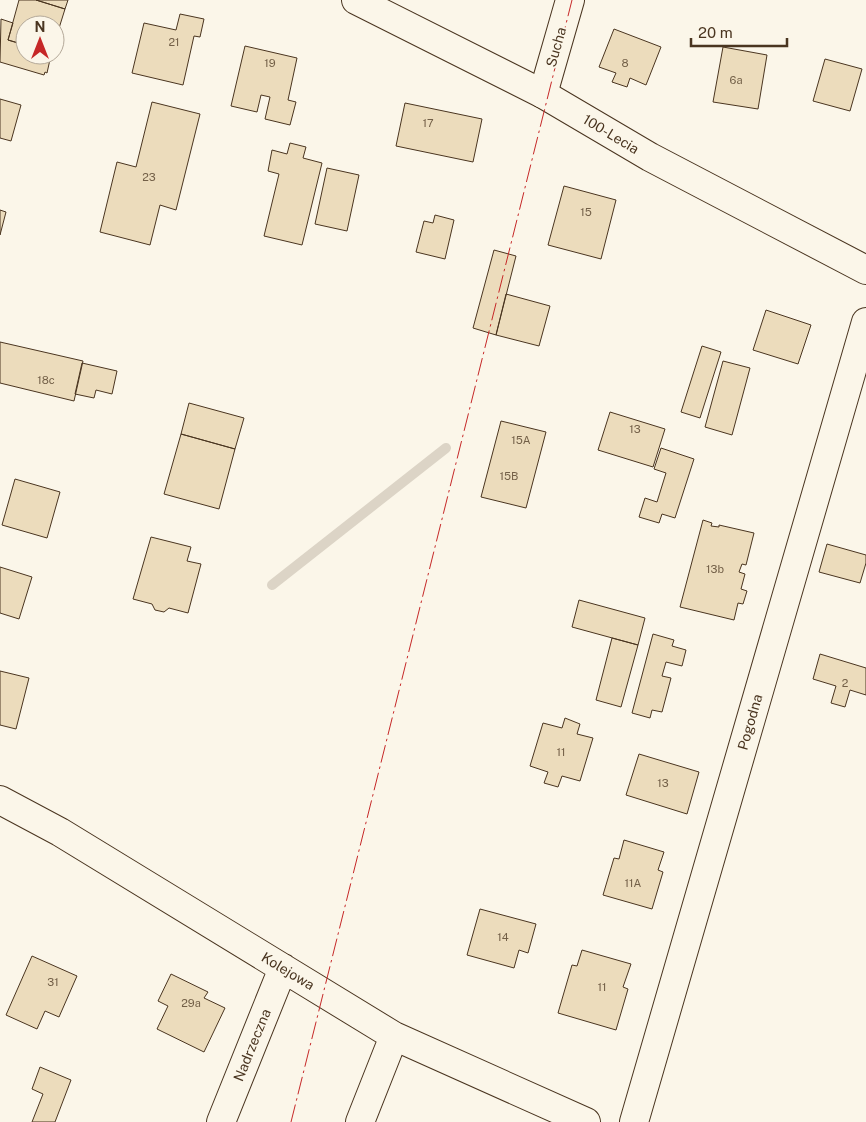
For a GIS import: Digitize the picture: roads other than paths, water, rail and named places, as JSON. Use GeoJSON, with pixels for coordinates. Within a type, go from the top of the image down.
{"type":"FeatureCollection","features":[{"type":"Feature","properties":{"kind":"street","name":"100-Lecia"},"geometry":{"type":"LineString","coordinates":[[358,0],[543,94],[650,157],[866,270]]}},
{"type":"Feature","properties":{"kind":"street","name":"Sucha"},"geometry":{"type":"LineString","coordinates":[[543,94],[570,0]]}},
{"type":"Feature","properties":{"kind":"street","name":"Pogodna"},"geometry":{"type":"LineString","coordinates":[[634,1122],[866,322]]}},
{"type":"Feature","properties":{"kind":"street","name":"Kolejowa"},"geometry":{"type":"LineString","coordinates":[[0,800],[60,832],[394,1036],[586,1122]]}},
{"type":"Feature","properties":{"kind":"street","name":"Nadrzeczna"},"geometry":{"type":"LineString","coordinates":[[221,1122],[283,968]]}},
{"type":"Feature","properties":{"kind":"street"},"geometry":{"type":"LineString","coordinates":[[360,1122],[394,1036]]}},
{"type":"Feature","properties":{"kind":"waterway"},"geometry":{"type":"LineString","coordinates":[[272,585],[446,448]]}}]}
